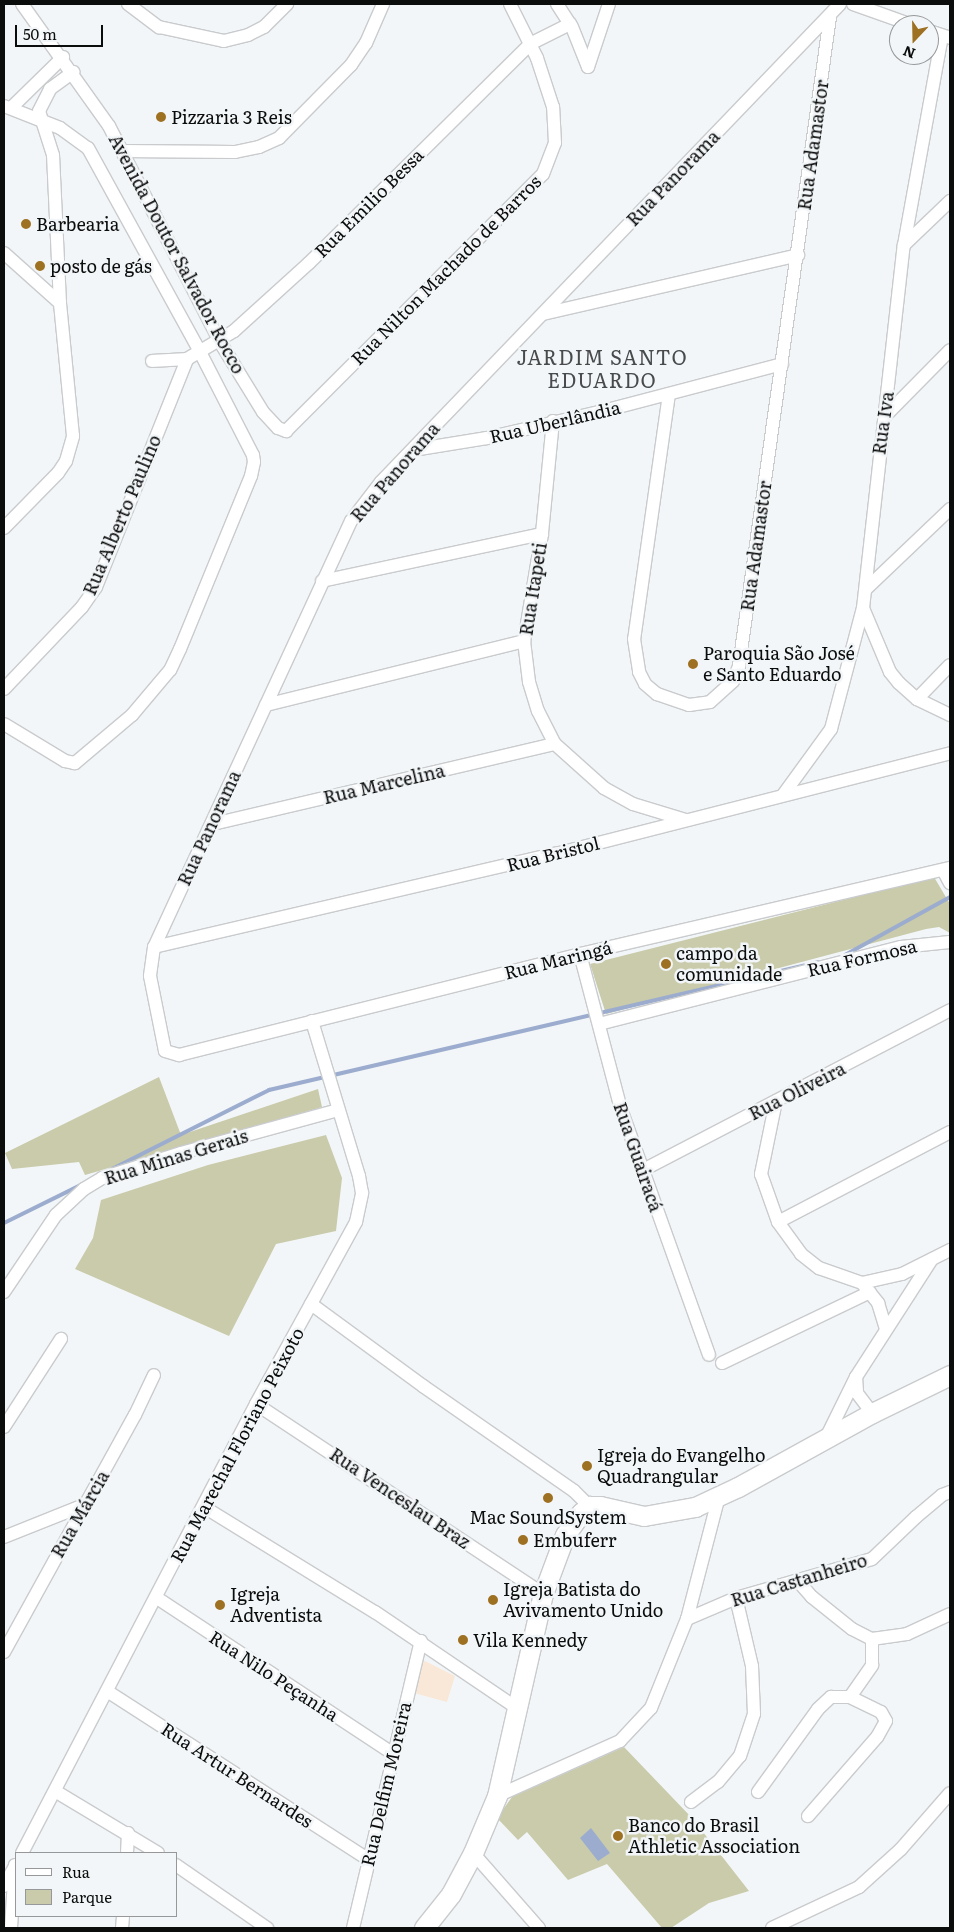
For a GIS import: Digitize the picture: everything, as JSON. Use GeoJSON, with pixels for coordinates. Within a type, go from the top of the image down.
{"type":"FeatureCollection","features":[{"type":"Feature","properties":{"kind":"main road"},"geometry":{"type":"LineString","coordinates":[[424,1928],[451,1894],[473,1853],[497,1796],[543,1594],[572,1522],[589,1506],[644,1516],[668,1514],[720,1496],[872,1413],[950,1375]]}},
{"type":"Feature","properties":{"kind":"street","name":"Avenida Doutor Salvador Rocco"},"geometry":{"type":"LineString","coordinates":[[22,4],[63,57],[122,151],[220,342],[263,412],[278,428],[286,431]]}},
{"type":"Feature","properties":{"kind":"street"},"geometry":{"type":"LineString","coordinates":[[128,4],[159,27],[224,41],[248,35],[264,27],[287,4]]}},
{"type":"Feature","properties":{"kind":"street"},"geometry":{"type":"LineString","coordinates":[[122,151],[235,152],[260,148],[279,138],[351,64],[366,44],[383,4]]}},
{"type":"Feature","properties":{"kind":"street","name":"Rua Nilton Machado de Barros"},"geometry":{"type":"LineString","coordinates":[[286,431],[543,174],[555,143],[554,108],[530,44],[510,4]]}},
{"type":"Feature","properties":{"kind":"street"},"geometry":{"type":"LineString","coordinates":[[557,4],[570,24],[585,66],[589,67],[609,4]]}},
{"type":"Feature","properties":{"kind":"street","name":"Rua Panorama"},"geometry":{"type":"LineString","coordinates":[[168,1054],[163,1045],[150,976],[154,947],[213,824],[322,581],[351,521],[382,482],[830,17],[840,4]]}},
{"type":"Feature","properties":{"kind":"street"},"geometry":{"type":"LineString","coordinates":[[853,4],[889,17]]}},
{"type":"Feature","properties":{"kind":"street","name":"Rua Adamastor"},"geometry":{"type":"LineString","coordinates":[[670,394],[635,647],[645,684],[656,694],[689,705],[710,702],[733,681],[739,666],[830,17]]}},
{"type":"Feature","properties":{"kind":"street","name":"Rua Emilio Bessa"},"geometry":{"type":"LineString","coordinates":[[200,352],[220,342],[308,263],[530,44],[570,24]]}},
{"type":"Feature","properties":{"kind":"street","name":"Rua Iva"},"geometry":{"type":"LineString","coordinates":[[783,795],[831,729],[863,608],[904,245],[946,37]]}},
{"type":"Feature","properties":{"kind":"street","name":"Avenida Doutor Salvador Rocco"},"geometry":{"type":"LineString","coordinates":[[4,724],[65,761],[75,763],[111,735],[146,700],[170,670],[180,650],[251,476],[253,455],[200,352],[88,148],[73,135],[8,107],[63,57]]}},
{"type":"Feature","properties":{"kind":"street"},"geometry":{"type":"LineString","coordinates":[[4,528],[58,473],[71,447],[74,416],[60,303],[53,155],[49,135],[40,120],[43,97],[73,72]]}},
{"type":"Feature","properties":{"kind":"street"},"geometry":{"type":"LineString","coordinates":[[904,245],[950,201]]}},
{"type":"Feature","properties":{"kind":"street"},"geometry":{"type":"LineString","coordinates":[[4,253],[60,303]]}},
{"type":"Feature","properties":{"kind":"street"},"geometry":{"type":"LineString","coordinates":[[543,314],[798,255]]}},
{"type":"Feature","properties":{"kind":"street"},"geometry":{"type":"LineString","coordinates":[[886,416],[950,350]]}},
{"type":"Feature","properties":{"kind":"street"},"geometry":{"type":"LineString","coordinates":[[152,361],[186,359],[200,352]]}},
{"type":"Feature","properties":{"kind":"street","name":"Rua Alberto Paulino"},"geometry":{"type":"LineString","coordinates":[[4,689],[82,607],[92,593],[186,359]]}},
{"type":"Feature","properties":{"kind":"street","name":"Rua Uberlândia"},"geometry":{"type":"LineString","coordinates":[[413,450],[487,438],[670,394],[782,364]]}},
{"type":"Feature","properties":{"kind":"street","name":"Rua Itapeti"},"geometry":{"type":"LineString","coordinates":[[553,421],[542,534],[524,641],[534,696],[555,744],[604,788],[633,804],[689,821]]}},
{"type":"Feature","properties":{"kind":"street"},"geometry":{"type":"LineString","coordinates":[[866,589],[950,509]]}},
{"type":"Feature","properties":{"kind":"street"},"geometry":{"type":"LineString","coordinates":[[322,581],[542,534]]}},
{"type":"Feature","properties":{"kind":"street"},"geometry":{"type":"LineString","coordinates":[[863,608],[890,672],[917,699],[950,715]]}},
{"type":"Feature","properties":{"kind":"street"},"geometry":{"type":"LineString","coordinates":[[266,705],[524,641]]}},
{"type":"Feature","properties":{"kind":"street"},"geometry":{"type":"LineString","coordinates":[[917,699],[950,665]]}},
{"type":"Feature","properties":{"kind":"street","name":"Rua Marcelina"},"geometry":{"type":"LineString","coordinates":[[213,824],[555,744]]}},
{"type":"Feature","properties":{"kind":"street","name":"Rua Bristol"},"geometry":{"type":"LineString","coordinates":[[154,947],[689,821],[783,795],[950,754]]}},
{"type":"Feature","properties":{"kind":"street"},"geometry":{"type":"LineString","coordinates":[[947,869],[950,883]]}},
{"type":"Feature","properties":{"kind":"street","name":"Rua Maringá"},"geometry":{"type":"LineString","coordinates":[[168,1054],[179,1056],[580,954],[947,869]]}},
{"type":"Feature","properties":{"kind":"street","name":"Rua Formosa"},"geometry":{"type":"LineString","coordinates":[[599,1024],[901,947],[950,942]]}},
{"type":"Feature","properties":{"kind":"street","name":"Rua Guairacá"},"geometry":{"type":"LineString","coordinates":[[580,954],[621,1108],[709,1355]]}},
{"type":"Feature","properties":{"kind":"street","name":"Rua Oliveira"},"geometry":{"type":"LineString","coordinates":[[643,1170],[950,1010]]}},
{"type":"Feature","properties":{"kind":"street","name":"Rua Marechal Floriano Peixoto"},"geometry":{"type":"LineString","coordinates":[[23,1852],[157,1598],[256,1404],[348,1238],[361,1201],[359,1176],[312,1021]]}},
{"type":"Feature","properties":{"kind":"street"},"geometry":{"type":"LineString","coordinates":[[776,1101],[761,1174],[778,1222],[801,1254],[819,1268],[866,1288],[878,1302],[886,1329]]}},
{"type":"Feature","properties":{"kind":"street","name":"Rua Minas Gerais"},"geometry":{"type":"LineString","coordinates":[[4,1292],[56,1215],[84,1188],[102,1178],[171,1156],[338,1110]]}},
{"type":"Feature","properties":{"kind":"street"},"geometry":{"type":"LineString","coordinates":[[778,1222],[950,1132]]}},
{"type":"Feature","properties":{"kind":"street"},"geometry":{"type":"LineString","coordinates":[[722,1363],[866,1288],[902,1274],[950,1250]]}},
{"type":"Feature","properties":{"kind":"street"},"geometry":{"type":"LineString","coordinates":[[826,1438],[856,1377],[932,1259]]}},
{"type":"Feature","properties":{"kind":"street"},"geometry":{"type":"LineString","coordinates":[[311,1304],[423,1386],[574,1491],[589,1506]]}},
{"type":"Feature","properties":{"kind":"street"},"geometry":{"type":"LineString","coordinates":[[4,1427],[61,1339]]}},
{"type":"Feature","properties":{"kind":"street","name":"Rua Márcia"},"geometry":{"type":"LineString","coordinates":[[4,1652],[84,1505],[136,1415],[154,1375]]}},
{"type":"Feature","properties":{"kind":"street"},"geometry":{"type":"LineString","coordinates":[[856,1377],[857,1392],[872,1413]]}},
{"type":"Feature","properties":{"kind":"street","name":"Rua Venceslau Braz"},"geometry":{"type":"LineString","coordinates":[[256,1404],[543,1594]]}},
{"type":"Feature","properties":{"kind":"street"},"geometry":{"type":"LineString","coordinates":[[497,1796],[590,1757],[631,1731],[657,1697],[687,1619],[720,1496]]}},
{"type":"Feature","properties":{"kind":"street","name":"Rua Castanheiro"},"geometry":{"type":"LineString","coordinates":[[687,1619],[736,1598],[872,1559],[948,1496]]}},
{"type":"Feature","properties":{"kind":"street"},"geometry":{"type":"LineString","coordinates":[[4,1537],[84,1505]]}},
{"type":"Feature","properties":{"kind":"street"},"geometry":{"type":"LineString","coordinates":[[204,1507],[420,1641],[517,1708]]}},
{"type":"Feature","properties":{"kind":"street"},"geometry":{"type":"LineString","coordinates":[[798,1581],[812,1598],[852,1629],[872,1639],[907,1634],[950,1614]]}},
{"type":"Feature","properties":{"kind":"street","name":"Rua Nilo Peçanha"},"geometry":{"type":"LineString","coordinates":[[157,1598],[392,1752]]}},
{"type":"Feature","properties":{"kind":"street"},"geometry":{"type":"LineString","coordinates":[[692,1802],[718,1782],[740,1756],[754,1714],[752,1666],[736,1598]]}},
{"type":"Feature","properties":{"kind":"street"},"geometry":{"type":"LineString","coordinates":[[850,1697],[872,1665],[872,1639]]}},
{"type":"Feature","properties":{"kind":"street","name":"Rua Delfim Moreira"},"geometry":{"type":"LineString","coordinates":[[352,1928],[392,1752],[420,1641]]}},
{"type":"Feature","properties":{"kind":"street","name":"Rua Artur Bernardes"},"geometry":{"type":"LineString","coordinates":[[107,1691],[368,1859]]}},
{"type":"Feature","properties":{"kind":"street"},"geometry":{"type":"LineString","coordinates":[[758,1792],[825,1701],[837,1695],[850,1697],[880,1712],[886,1721],[870,1747],[808,1816]]}},
{"type":"Feature","properties":{"kind":"street"},"geometry":{"type":"LineString","coordinates":[[55,1791],[128,1833],[156,1852]]}},
{"type":"Feature","properties":{"kind":"street"},"geometry":{"type":"LineString","coordinates":[[772,1928],[859,1887],[901,1848],[950,1793]]}},
{"type":"Feature","properties":{"kind":"street"},"geometry":{"type":"LineString","coordinates":[[126,1852],[128,1833]]}},
{"type":"Feature","properties":{"kind":"street"},"geometry":{"type":"LineString","coordinates":[[473,1853],[538,1928]]}},
{"type":"Feature","properties":{"kind":"street"},"geometry":{"type":"LineString","coordinates":[[178,1866],[267,1928]]}},
{"type":"Feature","properties":{"kind":"street"},"geometry":{"type":"LineString","coordinates":[[4,1886],[15,1867]]}},
{"type":"Feature","properties":{"kind":"street"},"geometry":{"type":"LineString","coordinates":[[11,1928],[15,1878]]}},
{"type":"Feature","properties":{"kind":"shaded area"},"geometry":{"type":"Polygon","coordinates":[[[423,1660],[455,1676],[447,1702],[414,1693],[423,1660]]]}},
{"type":"Feature","properties":{"kind":"green space"},"geometry":{"type":"Polygon","coordinates":[[[934,877],[950,904],[950,933],[939,927],[926,929],[606,1014],[590,964],[934,877]]]}},
{"type":"Feature","properties":{"kind":"green space"},"geometry":{"type":"Polygon","coordinates":[[[159,1077],[181,1135],[318,1089],[322,1107],[85,1175],[79,1162],[12,1169],[5,1153],[159,1077]]]}},
{"type":"Feature","properties":{"kind":"green space"},"geometry":{"type":"Polygon","coordinates":[[[326,1135],[342,1178],[336,1231],[276,1244],[229,1336],[75,1269],[93,1238],[101,1200],[208,1165],[326,1135]]]}},
{"type":"Feature","properties":{"kind":"green space","name":"Banco do Brasil Athletic Association"},"geometry":{"type":"Polygon","coordinates":[[[624,1747],[692,1818],[749,1891],[709,1903],[671,1928],[662,1928],[607,1864],[568,1880],[527,1832],[518,1840],[497,1818],[512,1797],[624,1747]]]}},
{"type":"Feature","properties":{"kind":"water"},"geometry":{"type":"Polygon","coordinates":[[[591,1828],[610,1853],[598,1861],[580,1838],[591,1828]]]}},
{"type":"Feature","properties":{"kind":"waterway"},"geometry":{"type":"LineString","coordinates":[[845,955],[950,897]]}},
{"type":"Feature","properties":{"kind":"waterway"},"geometry":{"type":"LineString","coordinates":[[112,1169],[269,1090],[819,962]]}},
{"type":"Feature","properties":{"kind":"waterway"},"geometry":{"type":"LineString","coordinates":[[4,1223],[81,1185]]}},
{"type":"Feature","properties":{"kind":"place","name":"Pizzaria 3 Reis"},"geometry":{"type":"Point","coordinates":[161,117]}},
{"type":"Feature","properties":{"kind":"place","name":"Barbearia"},"geometry":{"type":"Point","coordinates":[26,224]}},
{"type":"Feature","properties":{"kind":"place","name":"posto de gás"},"geometry":{"type":"Point","coordinates":[40,266]}},
{"type":"Feature","properties":{"kind":"place","name":"Paroquia São José e Santo Eduardo"},"geometry":{"type":"Point","coordinates":[693,664]}},
{"type":"Feature","properties":{"kind":"place","name":"campo da comunidade"},"geometry":{"type":"Point","coordinates":[666,964]}},
{"type":"Feature","properties":{"kind":"place","name":"Igreja do Evangelho Quadrangular"},"geometry":{"type":"Point","coordinates":[587,1466]}},
{"type":"Feature","properties":{"kind":"place","name":"Mac SoundSystem"},"geometry":{"type":"Point","coordinates":[548,1498]}},
{"type":"Feature","properties":{"kind":"place","name":"Embuferr"},"geometry":{"type":"Point","coordinates":[523,1540]}},
{"type":"Feature","properties":{"kind":"place","name":"Igreja Batista do Avivamento Unido"},"geometry":{"type":"Point","coordinates":[493,1600]}},
{"type":"Feature","properties":{"kind":"place","name":"Igreja Adventista"},"geometry":{"type":"Point","coordinates":[220,1605]}},
{"type":"Feature","properties":{"kind":"place","name":"Vila Kennedy"},"geometry":{"type":"Point","coordinates":[463,1640]}},
{"type":"Feature","properties":{"kind":"place","name":"Banco do Brasil Athletic Association"},"geometry":{"type":"Point","coordinates":[618,1836]}},
{"type":"Feature","properties":{"kind":"district","name":"JARDIM SANTO EDUARDO"},"geometry":{"type":"Point","coordinates":[602,368]}}]}
